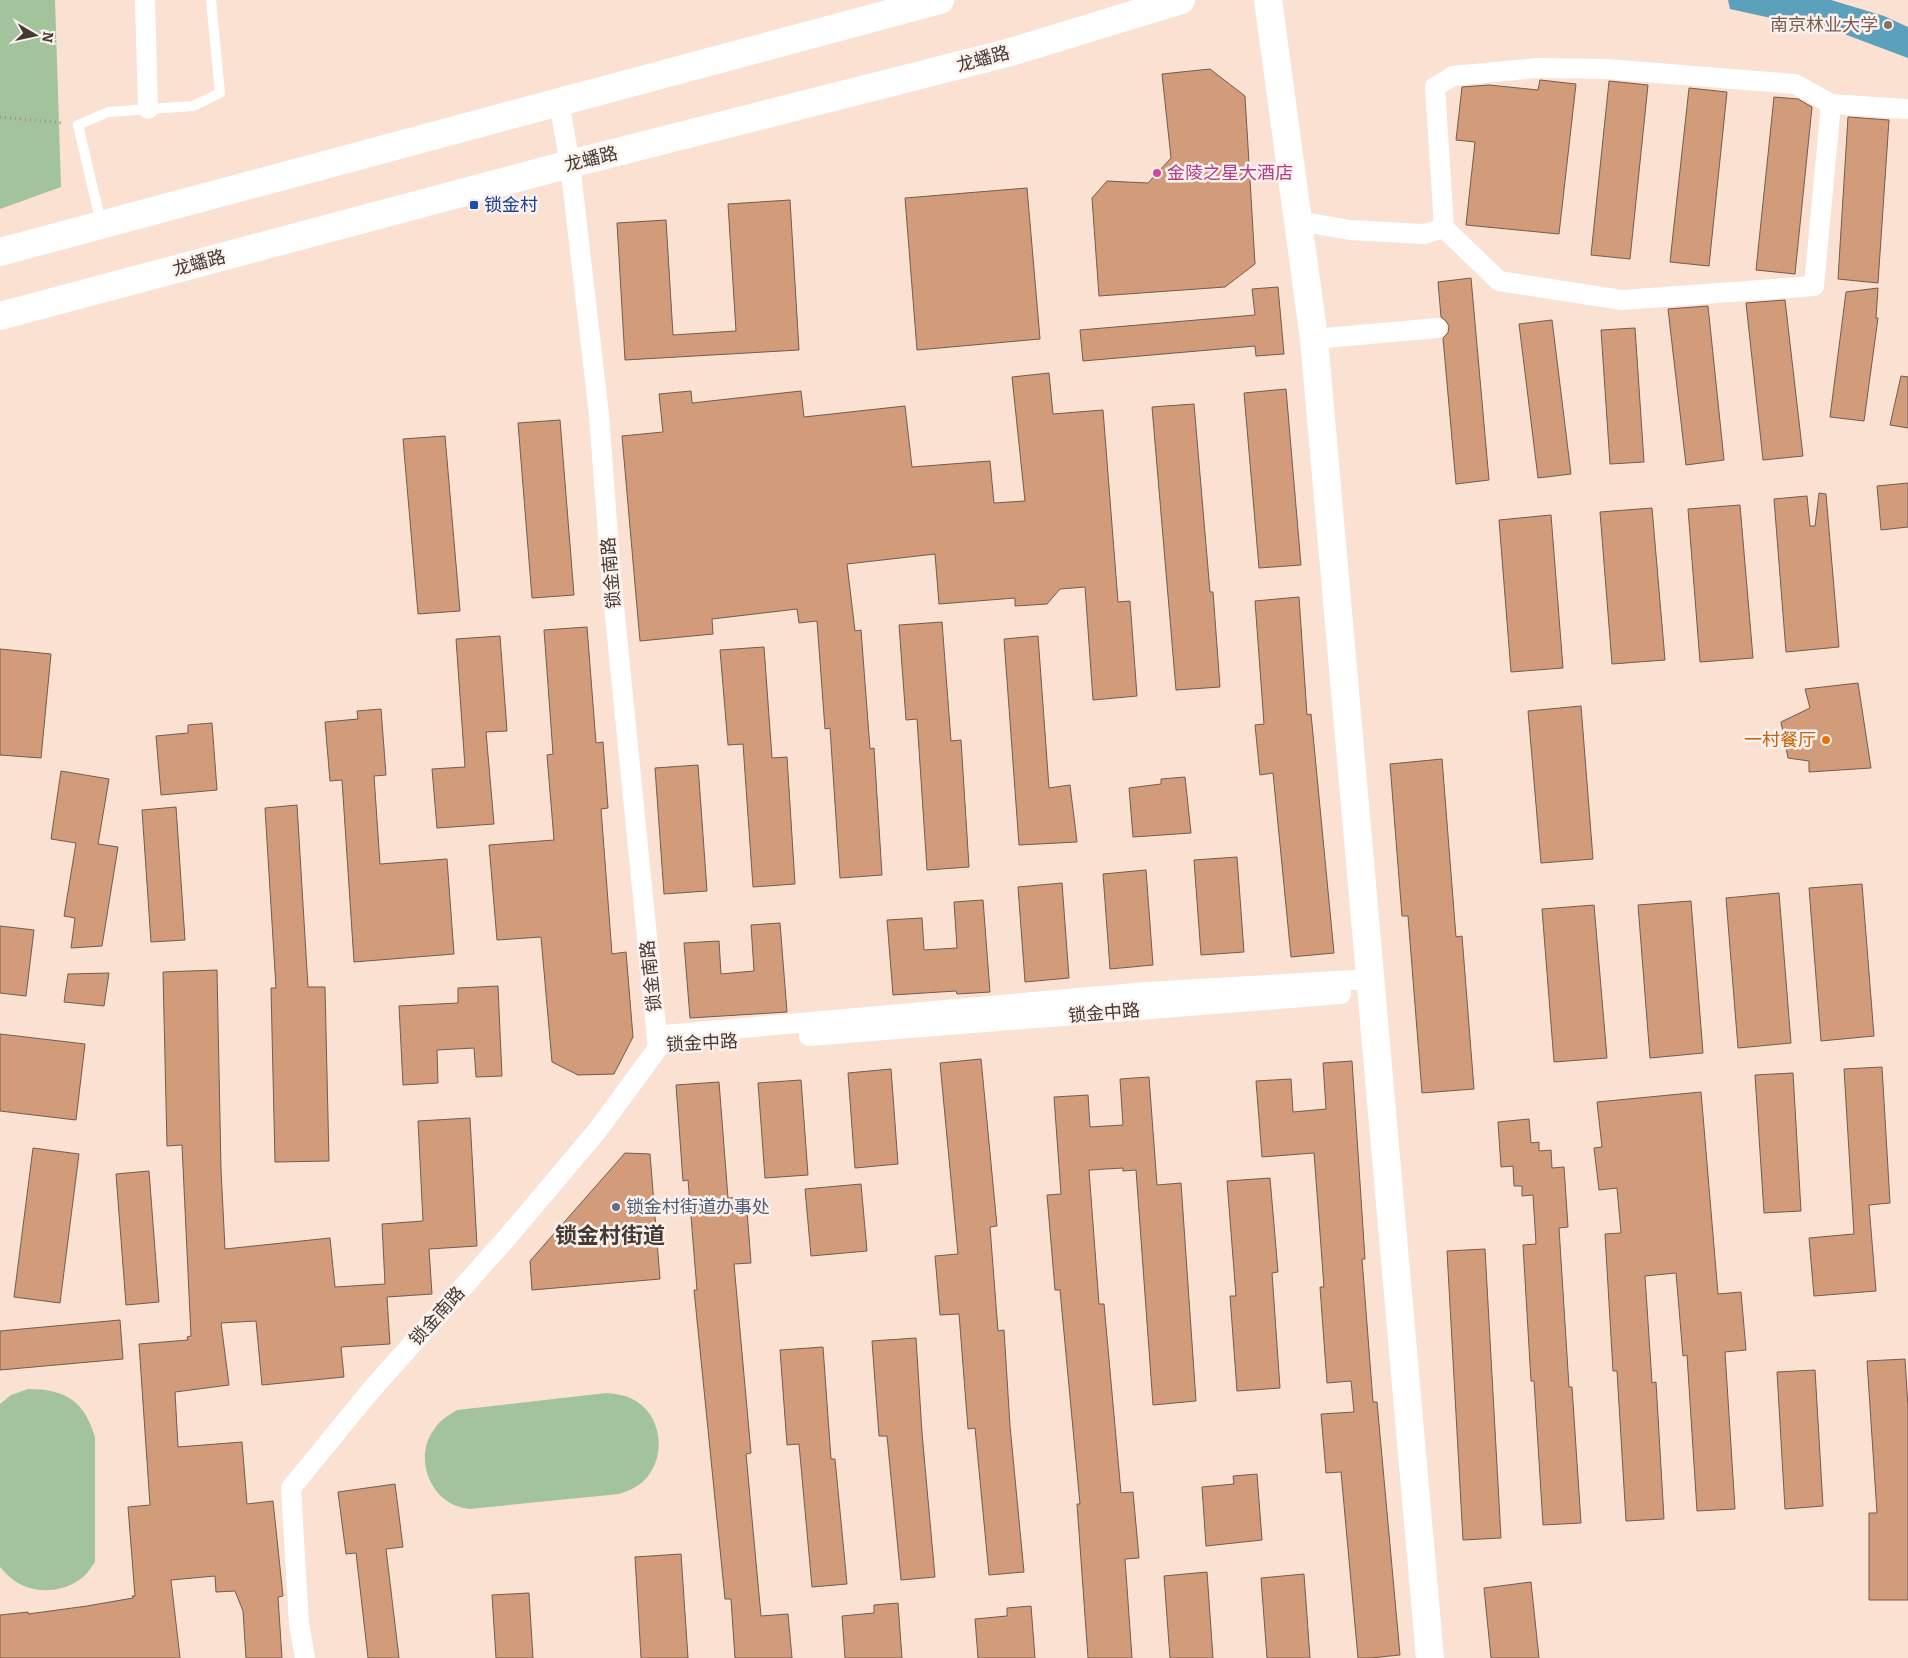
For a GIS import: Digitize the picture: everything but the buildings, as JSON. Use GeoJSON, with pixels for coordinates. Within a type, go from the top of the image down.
{"type":"FeatureCollection","features":[{"type":"Feature","properties":{"kind":"main road"},"geometry":{"type":"LineString","coordinates":[[0,252],[940,0]]}},
{"type":"Feature","properties":{"kind":"main road","name":"龙蟠路"},"geometry":{"type":"LineString","coordinates":[[0,316],[570,164],[1011,52],[1181,0]]}},
{"type":"Feature","properties":{"kind":"main road"},"geometry":{"type":"LineString","coordinates":[[1268,0],[1314,340],[1430,1658]]}},
{"type":"Feature","properties":{"kind":"street"},"geometry":{"type":"LineString","coordinates":[[144,0],[148,109]]}},
{"type":"Feature","properties":{"kind":"street"},"geometry":{"type":"LineString","coordinates":[[1831,104],[1814,286],[1622,300],[1499,281],[1444,228],[1435,87],[1453,76],[1537,68],[1607,69],[1795,84],[1831,104],[1905,109]]}},
{"type":"Feature","properties":{"kind":"street","name":"锁金南路"},"geometry":{"type":"LineString","coordinates":[[305,1658],[300,1624],[292,1488],[372,1389],[505,1240],[591,1138],[658,1048],[611,576],[599,416],[570,164],[558,102]]}},
{"type":"Feature","properties":{"kind":"street"},"geometry":{"type":"LineString","coordinates":[[1298,221],[1350,230],[1424,234],[1444,228]]}},
{"type":"Feature","properties":{"kind":"street"},"geometry":{"type":"LineString","coordinates":[[1314,340],[1437,328]]}},
{"type":"Feature","properties":{"kind":"street","name":"锁金中路"},"geometry":{"type":"LineString","coordinates":[[658,1048],[665,1035],[1146,992],[1371,985]]}},
{"type":"Feature","properties":{"kind":"lane"},"geometry":{"type":"LineString","coordinates":[[102,224],[78,124],[108,112],[193,106],[220,93],[211,0]]}},
{"type":"Feature","properties":{"kind":"path"},"geometry":{"type":"LineString","coordinates":[[0,117],[78,124]]}},
{"type":"Feature","properties":{"kind":"green space"},"geometry":{"type":"Polygon","coordinates":[[[0,0],[55,0],[61,187],[0,209],[0,0]]]}},
{"type":"Feature","properties":{"kind":"green space"},"geometry":{"type":"Polygon","coordinates":[[[28,1389],[53,1391],[72,1400],[85,1414],[95,1437],[95,1562],[88,1572],[75,1583],[57,1589],[37,1590],[19,1584],[0,1567],[0,1404],[11,1395],[28,1389]]]}},
{"type":"Feature","properties":{"kind":"green space"},"geometry":{"type":"Polygon","coordinates":[[[606,1393],[629,1397],[636,1401],[651,1416],[656,1425],[659,1446],[654,1467],[648,1476],[635,1487],[619,1494],[469,1509],[454,1505],[445,1499],[431,1483],[425,1462],[425,1451],[428,1441],[438,1424],[457,1410],[606,1393]]]}},
{"type":"Feature","properties":{"kind":"water"},"geometry":{"type":"Polygon","coordinates":[[[1728,0],[1831,0],[1884,16],[1908,27],[1908,58],[1844,34],[1730,9],[1728,0]]]}},
{"type":"Feature","properties":{"kind":"place","name":"南京林业大学"},"geometry":{"type":"Point","coordinates":[1888,25]}},
{"type":"Feature","properties":{"kind":"place","name":"金陵之星大酒店"},"geometry":{"type":"Point","coordinates":[1157,173]}},
{"type":"Feature","properties":{"kind":"place","name":"锁金村"},"geometry":{"type":"Point","coordinates":[474,205]}},
{"type":"Feature","properties":{"kind":"place","name":"一村餐厅"},"geometry":{"type":"Point","coordinates":[1826,740]}},
{"type":"Feature","properties":{"kind":"place","name":"锁金村街道办事处"},"geometry":{"type":"Point","coordinates":[616,1207]}},
{"type":"Feature","properties":{"kind":"district","name":"锁金村街道"},"geometry":{"type":"Point","coordinates":[610,1235]}}]}
